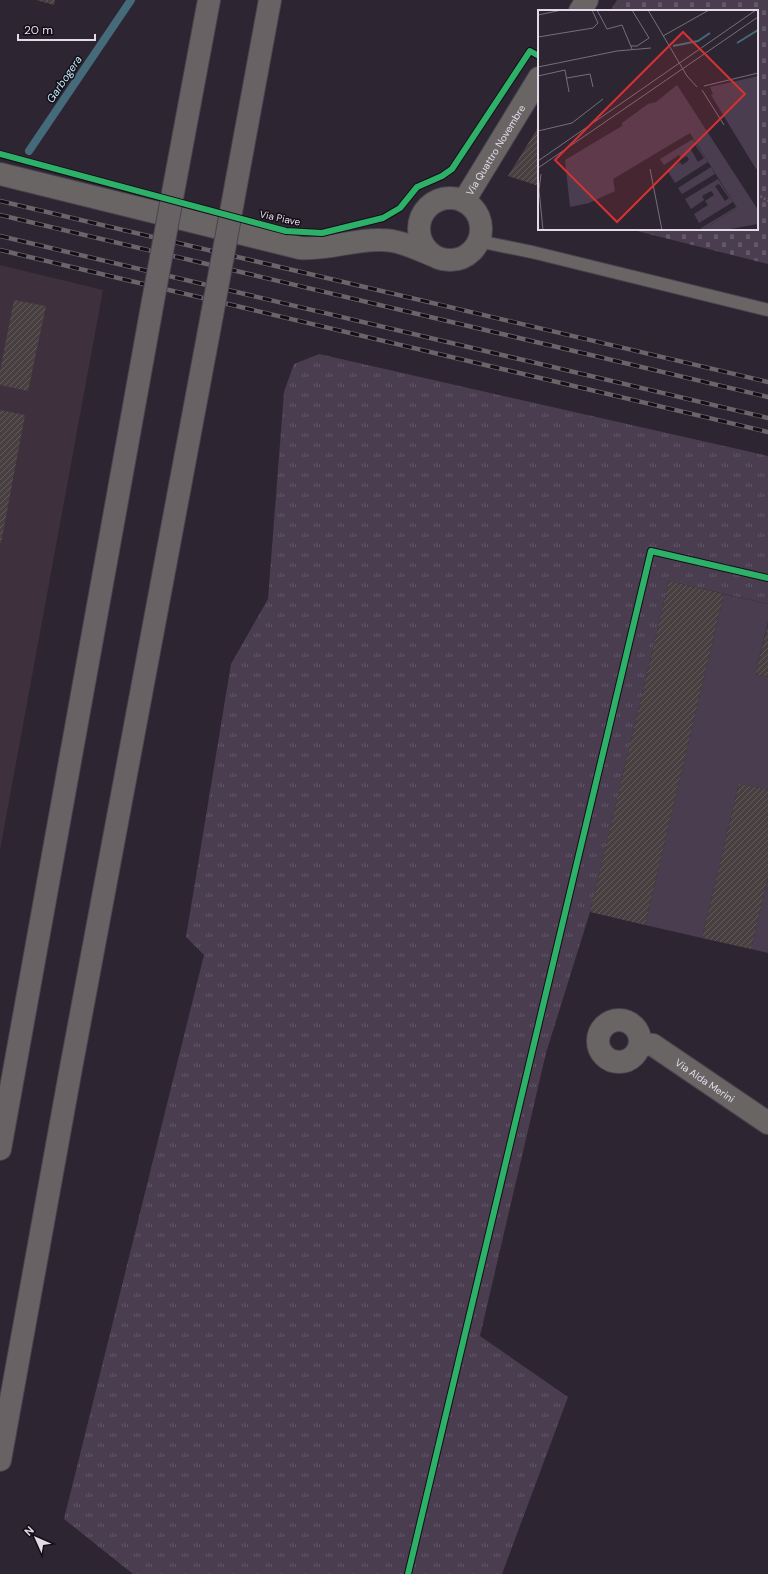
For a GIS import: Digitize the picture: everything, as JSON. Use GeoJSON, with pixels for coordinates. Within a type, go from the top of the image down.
{"type":"FeatureCollection","features":[{"type":"Feature","properties":{"kind":"highway"},"geometry":{"type":"LineString","coordinates":[[0,1150],[153,301],[209,0]]}},
{"type":"Feature","properties":{"kind":"highway"},"geometry":{"type":"LineString","coordinates":[[0,1460],[71,1068],[270,0]]}},
{"type":"Feature","properties":{"kind":"street"},"geometry":{"type":"LineString","coordinates":[[581,10],[587,0]]}},
{"type":"Feature","properties":{"kind":"street","name":"Via Quattro Novembre"},"geometry":{"type":"LineString","coordinates":[[464,201],[538,80]]}},
{"type":"Feature","properties":{"kind":"street"},"geometry":{"type":"LineString","coordinates":[[0,174],[300,248],[325,248],[381,240],[405,244],[432,255],[445,259],[458,259],[467,255],[478,241],[480,223],[477,214],[464,201],[454,198],[443,199],[433,203],[425,209],[420,219],[418,229],[420,239],[425,249],[432,255]]}},
{"type":"Feature","properties":{"kind":"street","name":"Via Alda Merini"},"geometry":{"type":"LineString","coordinates":[[641,1044],[653,1045],[768,1123]]}},
{"type":"Feature","properties":{"kind":"lane"},"geometry":{"type":"LineString","coordinates":[[478,241],[532,252],[768,310]]}},
{"type":"Feature","properties":{"kind":"path"},"geometry":{"type":"LineString","coordinates":[[758,195],[768,201]]}},
{"type":"Feature","properties":{"kind":"shaded area"},"geometry":{"type":"Polygon","coordinates":[[[0,265],[103,290],[0,850],[0,265]]]}},
{"type":"Feature","properties":{"kind":"green space"},"geometry":{"type":"Polygon","coordinates":[[[617,0],[768,0],[768,264],[633,230],[758,230],[758,10],[611,10],[617,0]]]}},
{"type":"Feature","properties":{"kind":"green space"},"geometry":{"type":"Polygon","coordinates":[[[319,354],[768,456],[768,604],[669,581],[590,912],[546,1053],[480,1336],[568,1397],[502,1574],[133,1574],[64,1519],[204,955],[186,937],[231,664],[268,599],[284,392],[294,364],[319,354]]]}},
{"type":"Feature","properties":{"kind":"green space"},"geometry":{"type":"Polygon","coordinates":[[[724,594],[768,604],[768,622],[755,674],[768,677],[768,790],[739,783],[702,938],[645,925],[724,594]]]}},
{"type":"Feature","properties":{"kind":"green space"},"geometry":{"type":"Polygon","coordinates":[[[768,878],[768,953],[751,949],[768,878]]]}},
{"type":"Feature","properties":{"kind":"building"},"geometry":{"type":"Polygon","coordinates":[[[36,0],[55,0],[54,5],[36,0]]]}},
{"type":"Feature","properties":{"kind":"building"},"geometry":{"type":"Polygon","coordinates":[[[538,128],[538,186],[508,176],[538,128]]]}},
{"type":"Feature","properties":{"kind":"building"},"geometry":{"type":"Polygon","coordinates":[[[14,300],[46,306],[28,391],[0,385],[0,371],[14,300]]]}},
{"type":"Feature","properties":{"kind":"building"},"geometry":{"type":"Polygon","coordinates":[[[0,410],[25,415],[1,543],[0,543],[0,410]]]}},
{"type":"Feature","properties":{"kind":"building"},"geometry":{"type":"Polygon","coordinates":[[[669,581],[724,594],[645,925],[590,912],[669,581]]]}},
{"type":"Feature","properties":{"kind":"building"},"geometry":{"type":"Polygon","coordinates":[[[768,624],[768,677],[755,674],[768,624]]]}},
{"type":"Feature","properties":{"kind":"building"},"geometry":{"type":"Polygon","coordinates":[[[739,783],[768,790],[768,878],[751,949],[702,938],[739,783]]]}},
{"type":"Feature","properties":{"kind":"waterway","name":"Garbogera"},"geometry":{"type":"LineString","coordinates":[[29,151],[131,0]]}},
{"type":"Feature","properties":{"kind":"railway"},"geometry":{"type":"LineString","coordinates":[[0,201],[768,382]]}},
{"type":"Feature","properties":{"kind":"railway"},"geometry":{"type":"LineString","coordinates":[[0,215],[768,397]]}},
{"type":"Feature","properties":{"kind":"railway"},"geometry":{"type":"LineString","coordinates":[[0,236],[768,418]]}},
{"type":"Feature","properties":{"kind":"railway"},"geometry":{"type":"LineString","coordinates":[[0,250],[768,432]]}},
{"type":"Feature","properties":{"kind":"cycle path","name":"Via Piave"},"geometry":{"type":"LineString","coordinates":[[0,154],[286,231],[322,233],[383,218],[400,208],[417,187],[442,176],[452,169],[530,51],[538,55]]}},
{"type":"Feature","properties":{"kind":"cycle path"},"geometry":{"type":"LineString","coordinates":[[408,1574],[651,551],[768,578]]}}]}
